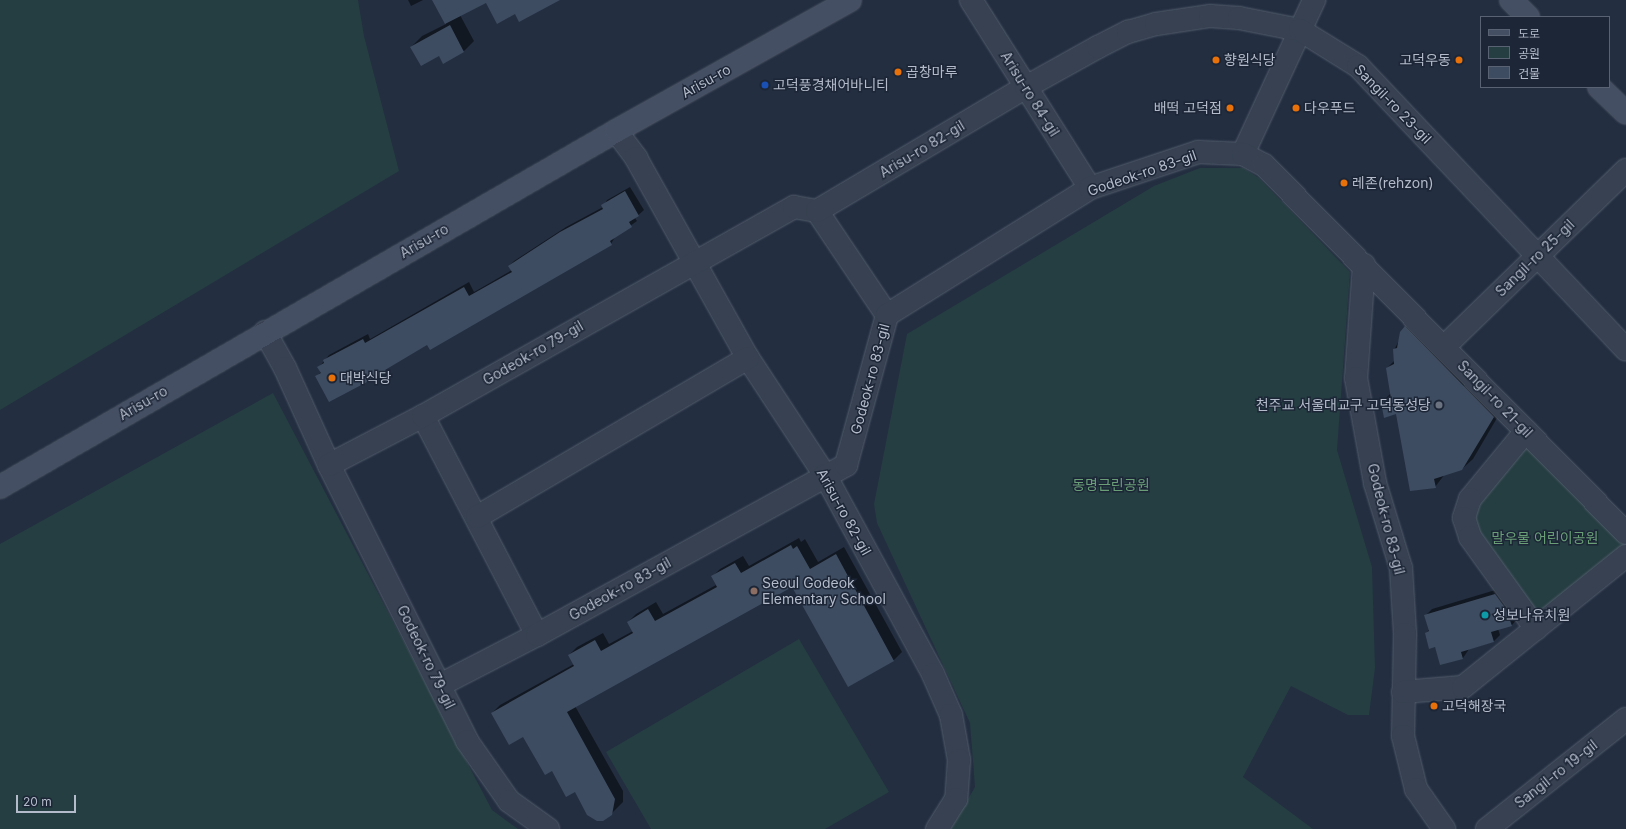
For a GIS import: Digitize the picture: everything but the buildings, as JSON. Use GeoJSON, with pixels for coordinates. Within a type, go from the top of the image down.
{"type":"FeatureCollection","features":[{"type":"Feature","properties":{"kind":"main road","name":"Arisu-ro"},"geometry":{"type":"LineString","coordinates":[[0,487],[265,332],[616,131],[850,0]]}},
{"type":"Feature","properties":{"kind":"main road"},"geometry":{"type":"LineString","coordinates":[[1511,0],[1527,16]]}},
{"type":"Feature","properties":{"kind":"main road"},"geometry":{"type":"LineString","coordinates":[[1600,88],[1626,113]]}},
{"type":"Feature","properties":{"kind":"street","name":"Arisu-ro 84-gil"},"geometry":{"type":"LineString","coordinates":[[971,0],[1090,188]]}},
{"type":"Feature","properties":{"kind":"street"},"geometry":{"type":"LineString","coordinates":[[1243,154],[1314,0]]}},
{"type":"Feature","properties":{"kind":"street","name":"Sangil-ro 23-gil"},"geometry":{"type":"LineString","coordinates":[[1026,87],[1128,32],[1156,24],[1210,16],[1239,18],[1300,30],[1358,66],[1626,349]]}},
{"type":"Feature","properties":{"kind":"street","name":"Arisu-ro 82-gil"},"geometry":{"type":"LineString","coordinates":[[817,211],[1026,87]]}},
{"type":"Feature","properties":{"kind":"street","name":"Arisu-ro 82-gil"},"geometry":{"type":"LineString","coordinates":[[616,131],[636,158],[748,358],[825,475],[933,674],[951,715],[959,760],[956,799],[937,829]]}},
{"type":"Feature","properties":{"kind":"street","name":"Godeok-ro 83-gil"},"geometry":{"type":"LineString","coordinates":[[440,685],[537,635],[825,475],[846,465],[887,315],[1090,188],[1198,152],[1243,154],[1270,170],[1364,265],[1356,378],[1375,483],[1401,568],[1405,634],[1403,736],[1416,789],[1444,829]]}},
{"type":"Feature","properties":{"kind":"street","name":"Sangil-ro 25-gil"},"geometry":{"type":"LineString","coordinates":[[1444,347],[1626,170]]}},
{"type":"Feature","properties":{"kind":"street"},"geometry":{"type":"LineString","coordinates":[[694,262],[794,206],[817,211],[887,315]]}},
{"type":"Feature","properties":{"kind":"street","name":"Godeok-ro 79-gil"},"geometry":{"type":"LineString","coordinates":[[329,465],[423,416],[694,262]]}},
{"type":"Feature","properties":{"kind":"street","name":"Sangil-ro 21-gil"},"geometry":{"type":"LineString","coordinates":[[1364,265],[1626,533]]}},
{"type":"Feature","properties":{"kind":"street","name":"Godeok-ro 79-gil"},"geometry":{"type":"LineString","coordinates":[[265,332],[285,368],[329,465],[440,685],[467,742],[509,801],[548,829]]}},
{"type":"Feature","properties":{"kind":"street"},"geometry":{"type":"LineString","coordinates":[[477,517],[748,358]]}},
{"type":"Feature","properties":{"kind":"street"},"geometry":{"type":"LineString","coordinates":[[423,416],[477,517],[537,635]]}},
{"type":"Feature","properties":{"kind":"street"},"geometry":{"type":"LineString","coordinates":[[1526,430],[1470,499],[1464,518],[1470,537],[1536,629]]}},
{"type":"Feature","properties":{"kind":"street"},"geometry":{"type":"LineString","coordinates":[[1403,692],[1463,687],[1626,556]]}},
{"type":"Feature","properties":{"kind":"street","name":"Sangil-ro 19-gil"},"geometry":{"type":"LineString","coordinates":[[1487,829],[1626,719]]}},
{"type":"Feature","properties":{"kind":"green space"},"geometry":{"type":"Polygon","coordinates":[[[0,0],[358,0],[364,36],[399,171],[0,410],[0,0]]]}},
{"type":"Feature","properties":{"kind":"green space","name":"동명근린공원"},"geometry":{"type":"Polygon","coordinates":[[[1200,168],[1243,168],[1259,178],[1350,272],[1337,450],[1372,567],[1375,668],[1369,715],[1348,715],[1291,686],[1243,777],[1313,829],[951,829],[975,787],[970,723],[877,523],[874,504],[907,334],[1154,186],[1200,168]]]}},
{"type":"Feature","properties":{"kind":"green space"},"geometry":{"type":"Polygon","coordinates":[[[273,393],[492,810],[518,829],[0,829],[0,544],[273,393]]]}},
{"type":"Feature","properties":{"kind":"green space","name":"말우물 어린이공원"},"geometry":{"type":"Polygon","coordinates":[[[1526,435],[1626,537],[1626,553],[1537,625],[1472,537],[1472,501],[1526,435]]]}},
{"type":"Feature","properties":{"kind":"green space"},"geometry":{"type":"Polygon","coordinates":[[[799,639],[889,792],[825,829],[651,829],[606,752],[799,639]]]}},
{"type":"Feature","properties":{"kind":"place","name":"향원식당"},"geometry":{"type":"Point","coordinates":[1216,60]}},
{"type":"Feature","properties":{"kind":"place","name":"고덕우동"},"geometry":{"type":"Point","coordinates":[1459,60]}},
{"type":"Feature","properties":{"kind":"place","name":"곱창마루"},"geometry":{"type":"Point","coordinates":[898,72]}},
{"type":"Feature","properties":{"kind":"place","name":"고덕풍경채어바니티"},"geometry":{"type":"Point","coordinates":[765,85]}},
{"type":"Feature","properties":{"kind":"place","name":"배떡 고덕점"},"geometry":{"type":"Point","coordinates":[1230,108]}},
{"type":"Feature","properties":{"kind":"place","name":"다우푸드"},"geometry":{"type":"Point","coordinates":[1296,108]}},
{"type":"Feature","properties":{"kind":"place","name":"레존(rehzon)"},"geometry":{"type":"Point","coordinates":[1344,183]}},
{"type":"Feature","properties":{"kind":"place","name":"대박식당"},"geometry":{"type":"Point","coordinates":[332,378]}},
{"type":"Feature","properties":{"kind":"place","name":"천주교 서울대교구 고덕동성당"},"geometry":{"type":"Point","coordinates":[1439,405]}},
{"type":"Feature","properties":{"kind":"place","name":"Seoul Godeok Elementary School"},"geometry":{"type":"Point","coordinates":[754,591]}},
{"type":"Feature","properties":{"kind":"place","name":"성보나유치원"},"geometry":{"type":"Point","coordinates":[1485,615]}},
{"type":"Feature","properties":{"kind":"place","name":"고덕해장국"},"geometry":{"type":"Point","coordinates":[1434,706]}}]}
